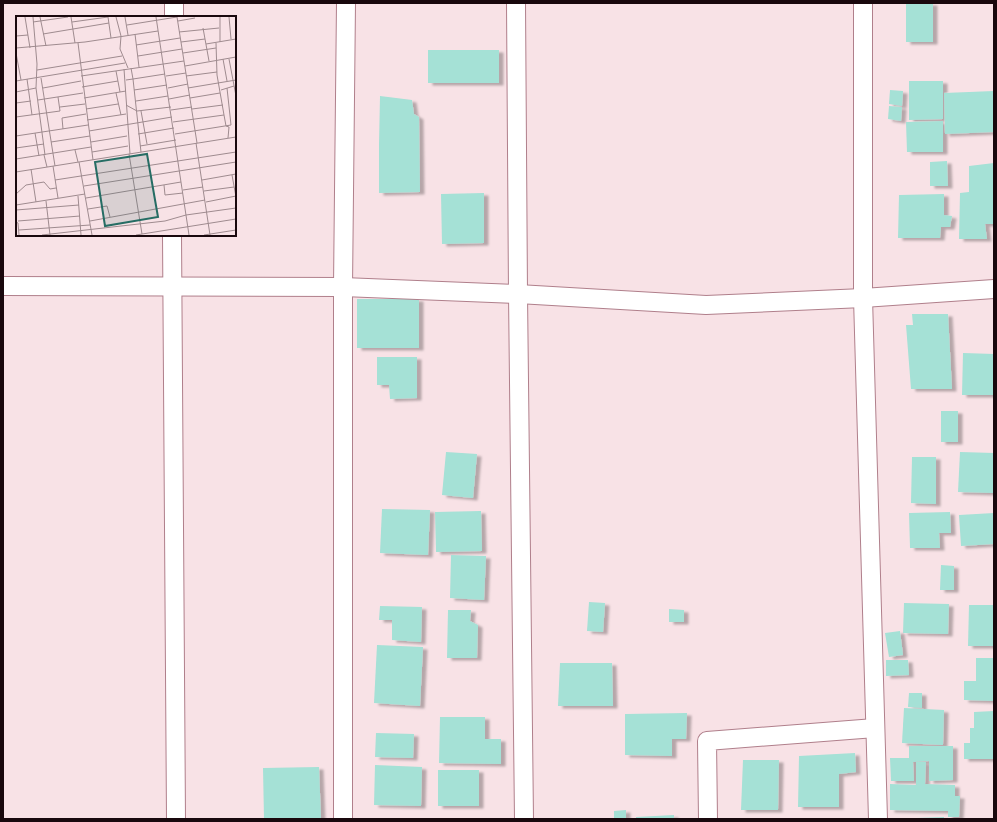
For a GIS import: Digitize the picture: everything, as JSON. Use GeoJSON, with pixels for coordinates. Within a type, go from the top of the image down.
{"type":"FeatureCollection","features":[{"type":"Feature","properties":{"kind":"street"},"geometry":{"type":"LineString","coordinates":[[174,3],[174,16]]}},
{"type":"Feature","properties":{"kind":"street"},"geometry":{"type":"LineString","coordinates":[[343,819],[343,287],[346,3]]}},
{"type":"Feature","properties":{"kind":"street"},"geometry":{"type":"LineString","coordinates":[[516,3],[524,819]]}},
{"type":"Feature","properties":{"kind":"street"},"geometry":{"type":"LineString","coordinates":[[863,3],[863,298],[874,728],[878,819]]}},
{"type":"Feature","properties":{"kind":"street"},"geometry":{"type":"LineString","coordinates":[[172,236],[176,819]]}},
{"type":"Feature","properties":{"kind":"street"},"geometry":{"type":"LineString","coordinates":[[3,286],[343,287],[518,294],[706,305],[863,298],[994,289]]}},
{"type":"Feature","properties":{"kind":"street"},"geometry":{"type":"LineString","coordinates":[[708,819],[707,741],[874,728]]}},
{"type":"Feature","properties":{"kind":"building"},"geometry":{"type":"Polygon","coordinates":[[[906,3],[933,3],[933,42],[906,42],[906,3]]]}},
{"type":"Feature","properties":{"kind":"building"},"geometry":{"type":"Polygon","coordinates":[[[428,50],[499,50],[499,83],[428,83],[428,50]]]}},
{"type":"Feature","properties":{"kind":"building"},"geometry":{"type":"Polygon","coordinates":[[[909,81],[943,81],[943,119],[909,120],[909,81]]]}},
{"type":"Feature","properties":{"kind":"building"},"geometry":{"type":"Polygon","coordinates":[[[890,90],[903,91],[902,106],[889,104],[890,90]]]}},
{"type":"Feature","properties":{"kind":"building"},"geometry":{"type":"Polygon","coordinates":[[[994,91],[994,132],[945,134],[944,93],[994,91]]]}},
{"type":"Feature","properties":{"kind":"building"},"geometry":{"type":"Polygon","coordinates":[[[380,96],[412,100],[414,114],[419,117],[420,192],[379,193],[380,96]]]}},
{"type":"Feature","properties":{"kind":"building"},"geometry":{"type":"Polygon","coordinates":[[[889,106],[902,107],[901,121],[888,119],[889,106]]]}},
{"type":"Feature","properties":{"kind":"building"},"geometry":{"type":"Polygon","coordinates":[[[943,121],[943,152],[907,152],[906,122],[943,121]]]}},
{"type":"Feature","properties":{"kind":"building"},"geometry":{"type":"Polygon","coordinates":[[[947,161],[948,186],[930,186],[930,162],[947,161]]]}},
{"type":"Feature","properties":{"kind":"building"},"geometry":{"type":"Polygon","coordinates":[[[994,163],[994,224],[985,224],[987,239],[959,239],[960,193],[969,192],[969,166],[994,163]]]}},
{"type":"Feature","properties":{"kind":"building"},"geometry":{"type":"Polygon","coordinates":[[[484,193],[484,243],[442,244],[441,194],[484,193]]]}},
{"type":"Feature","properties":{"kind":"building"},"geometry":{"type":"Polygon","coordinates":[[[944,194],[944,215],[952,216],[950,227],[941,227],[940,238],[898,238],[899,195],[944,194]]]}},
{"type":"Feature","properties":{"kind":"building"},"geometry":{"type":"Polygon","coordinates":[[[357,299],[419,299],[419,348],[357,348],[357,299]]]}},
{"type":"Feature","properties":{"kind":"building"},"geometry":{"type":"Polygon","coordinates":[[[912,314],[948,314],[952,389],[911,389],[906,325],[913,325],[912,314]]]}},
{"type":"Feature","properties":{"kind":"building"},"geometry":{"type":"Polygon","coordinates":[[[963,353],[994,354],[994,395],[962,395],[963,353]]]}},
{"type":"Feature","properties":{"kind":"building"},"geometry":{"type":"Polygon","coordinates":[[[377,357],[417,357],[417,398],[390,399],[389,385],[377,385],[377,357]]]}},
{"type":"Feature","properties":{"kind":"building"},"geometry":{"type":"Polygon","coordinates":[[[941,411],[958,411],[958,442],[941,442],[941,411]]]}},
{"type":"Feature","properties":{"kind":"building"},"geometry":{"type":"Polygon","coordinates":[[[446,452],[477,454],[473,498],[442,495],[446,452]]]}},
{"type":"Feature","properties":{"kind":"building"},"geometry":{"type":"Polygon","coordinates":[[[960,452],[994,453],[994,493],[958,492],[960,452]]]}},
{"type":"Feature","properties":{"kind":"building"},"geometry":{"type":"Polygon","coordinates":[[[912,457],[936,457],[936,504],[911,503],[912,457]]]}},
{"type":"Feature","properties":{"kind":"building"},"geometry":{"type":"Polygon","coordinates":[[[382,509],[430,510],[428,555],[380,553],[382,509]]]}},
{"type":"Feature","properties":{"kind":"building"},"geometry":{"type":"Polygon","coordinates":[[[481,511],[482,551],[436,552],[435,512],[481,511]]]}},
{"type":"Feature","properties":{"kind":"building"},"geometry":{"type":"Polygon","coordinates":[[[950,512],[951,533],[939,533],[940,548],[910,548],[909,513],[950,512]]]}},
{"type":"Feature","properties":{"kind":"building"},"geometry":{"type":"Polygon","coordinates":[[[994,513],[994,544],[961,546],[959,515],[994,513]]]}},
{"type":"Feature","properties":{"kind":"building"},"geometry":{"type":"Polygon","coordinates":[[[451,555],[486,556],[484,600],[450,598],[451,555]]]}},
{"type":"Feature","properties":{"kind":"building"},"geometry":{"type":"Polygon","coordinates":[[[941,565],[954,566],[954,590],[940,590],[941,565]]]}},
{"type":"Feature","properties":{"kind":"building"},"geometry":{"type":"Polygon","coordinates":[[[589,602],[605,603],[603,632],[587,631],[589,602]]]}},
{"type":"Feature","properties":{"kind":"building"},"geometry":{"type":"Polygon","coordinates":[[[904,603],[949,604],[948,634],[903,633],[904,603]]]}},
{"type":"Feature","properties":{"kind":"building"},"geometry":{"type":"Polygon","coordinates":[[[969,605],[994,605],[994,646],[968,646],[969,605]]]}},
{"type":"Feature","properties":{"kind":"building"},"geometry":{"type":"Polygon","coordinates":[[[380,606],[422,607],[421,642],[392,640],[392,620],[379,620],[380,606]]]}},
{"type":"Feature","properties":{"kind":"building"},"geometry":{"type":"Polygon","coordinates":[[[669,609],[684,610],[684,622],[669,622],[669,609]]]}},
{"type":"Feature","properties":{"kind":"building"},"geometry":{"type":"Polygon","coordinates":[[[448,610],[471,610],[470,621],[478,625],[477,658],[447,658],[448,610]]]}},
{"type":"Feature","properties":{"kind":"building"},"geometry":{"type":"Polygon","coordinates":[[[900,631],[903,655],[889,657],[885,633],[900,631]]]}},
{"type":"Feature","properties":{"kind":"building"},"geometry":{"type":"Polygon","coordinates":[[[377,645],[423,647],[420,706],[374,703],[377,645]]]}},
{"type":"Feature","properties":{"kind":"building"},"geometry":{"type":"Polygon","coordinates":[[[976,658],[994,658],[994,701],[964,700],[964,681],[976,681],[976,658]]]}},
{"type":"Feature","properties":{"kind":"building"},"geometry":{"type":"Polygon","coordinates":[[[886,660],[908,660],[909,675],[886,676],[886,660]]]}},
{"type":"Feature","properties":{"kind":"building"},"geometry":{"type":"Polygon","coordinates":[[[560,663],[612,663],[613,706],[558,706],[560,663]]]}},
{"type":"Feature","properties":{"kind":"building"},"geometry":{"type":"Polygon","coordinates":[[[909,693],[922,693],[922,708],[908,707],[909,693]]]}},
{"type":"Feature","properties":{"kind":"building"},"geometry":{"type":"Polygon","coordinates":[[[904,708],[944,710],[943,745],[902,743],[904,708]]]}},
{"type":"Feature","properties":{"kind":"building"},"geometry":{"type":"Polygon","coordinates":[[[994,711],[994,759],[964,759],[964,743],[970,743],[970,728],[974,728],[974,712],[994,711]]]}},
{"type":"Feature","properties":{"kind":"building"},"geometry":{"type":"Polygon","coordinates":[[[687,713],[686,739],[672,739],[672,756],[625,755],[625,714],[687,713]]]}},
{"type":"Feature","properties":{"kind":"building"},"geometry":{"type":"Polygon","coordinates":[[[440,717],[485,717],[485,739],[501,739],[501,764],[439,763],[440,717]]]}},
{"type":"Feature","properties":{"kind":"building"},"geometry":{"type":"Polygon","coordinates":[[[376,733],[414,734],[413,758],[375,757],[376,733]]]}},
{"type":"Feature","properties":{"kind":"building"},"geometry":{"type":"Polygon","coordinates":[[[909,746],[953,746],[953,780],[929,781],[929,761],[913,762],[914,781],[891,781],[890,758],[909,758],[909,746]]]}},
{"type":"Feature","properties":{"kind":"building"},"geometry":{"type":"Polygon","coordinates":[[[855,753],[856,772],[839,774],[839,807],[798,807],[799,756],[855,753]]]}},
{"type":"Feature","properties":{"kind":"building"},"geometry":{"type":"Polygon","coordinates":[[[743,760],[779,760],[778,810],[741,810],[743,760]]]}},
{"type":"Feature","properties":{"kind":"building"},"geometry":{"type":"Polygon","coordinates":[[[916,762],[926,762],[925,784],[955,785],[955,796],[960,796],[959,817],[948,817],[948,811],[890,810],[890,784],[916,785],[916,762]]]}},
{"type":"Feature","properties":{"kind":"building"},"geometry":{"type":"Polygon","coordinates":[[[375,765],[422,767],[421,806],[374,805],[375,765]]]}},
{"type":"Feature","properties":{"kind":"building"},"geometry":{"type":"Polygon","coordinates":[[[319,767],[321,819],[264,819],[263,768],[319,767]]]}},
{"type":"Feature","properties":{"kind":"building"},"geometry":{"type":"Polygon","coordinates":[[[438,770],[479,770],[479,806],[438,806],[438,770]]]}},
{"type":"Feature","properties":{"kind":"building"},"geometry":{"type":"Polygon","coordinates":[[[626,810],[626,819],[614,819],[614,811],[626,810]]]}},
{"type":"Feature","properties":{"kind":"building"},"geometry":{"type":"Polygon","coordinates":[[[674,815],[674,819],[636,819],[636,817],[674,815]]]}},
{"type":"Feature","properties":{"kind":"building"},"geometry":{"type":"Polygon","coordinates":[[[944,817],[944,819],[916,819],[916,818],[944,817]]]}}]}
